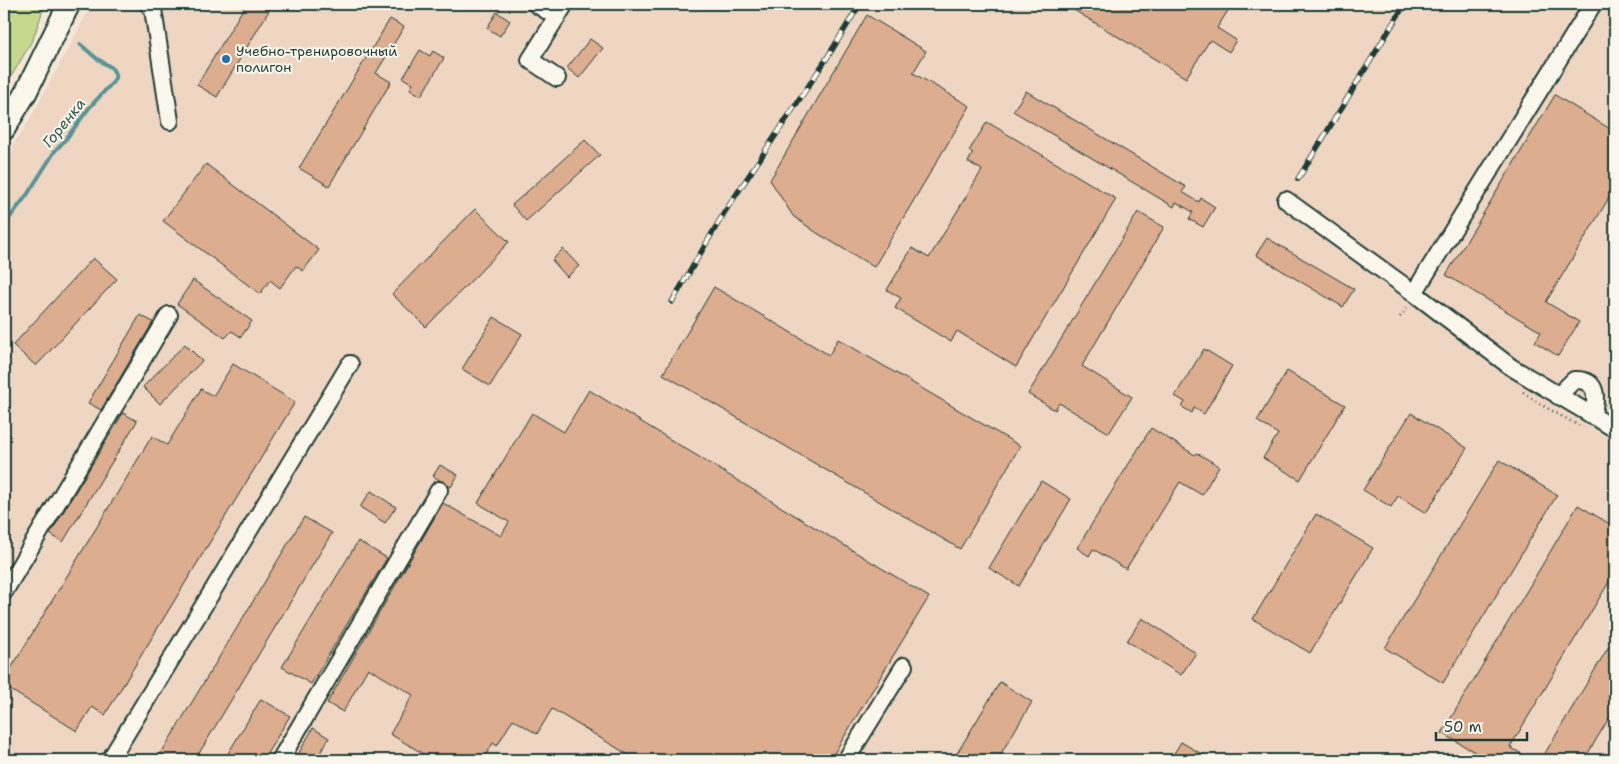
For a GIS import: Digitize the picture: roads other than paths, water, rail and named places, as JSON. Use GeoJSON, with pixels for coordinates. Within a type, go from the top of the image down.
{"type":"FeatureCollection","features":[{"type":"Feature","properties":{"kind":"main road"},"geometry":{"type":"LineString","coordinates":[[4,129],[26,92],[70,4]]}},
{"type":"Feature","properties":{"kind":"lane"},"geometry":{"type":"LineString","coordinates":[[148,4],[153,9],[170,121]]}},
{"type":"Feature","properties":{"kind":"lane"},"geometry":{"type":"LineString","coordinates":[[536,4],[561,10],[530,60],[557,78]]}},
{"type":"Feature","properties":{"kind":"lane"},"geometry":{"type":"LineString","coordinates":[[1414,293],[1593,4]]}},
{"type":"Feature","properties":{"kind":"lane"},"geometry":{"type":"LineString","coordinates":[[1286,200],[1558,396],[1615,430]]}},
{"type":"Feature","properties":{"kind":"lane"},"geometry":{"type":"LineString","coordinates":[[4,592],[169,315]]}},
{"type":"Feature","properties":{"kind":"lane"},"geometry":{"type":"LineString","coordinates":[[110,760],[350,364]]}},
{"type":"Feature","properties":{"kind":"lane"},"geometry":{"type":"LineString","coordinates":[[1558,396],[1574,380],[1582,380],[1591,385],[1596,394],[1592,416]]}},
{"type":"Feature","properties":{"kind":"lane"},"geometry":{"type":"LineString","coordinates":[[280,760],[439,490]]}},
{"type":"Feature","properties":{"kind":"lane"},"geometry":{"type":"LineString","coordinates":[[846,760],[904,666]]}},
{"type":"Feature","properties":{"kind":"waterway","name":"Горенка"},"geometry":{"type":"LineString","coordinates":[[4,225],[27,195],[55,151],[116,76],[112,68],[96,58],[80,44]]}},
{"type":"Feature","properties":{"kind":"railway"},"geometry":{"type":"LineString","coordinates":[[672,302],[724,213],[827,58],[860,4]]}},
{"type":"Feature","properties":{"kind":"railway"},"geometry":{"type":"LineString","coordinates":[[1298,179],[1405,4]]}},
{"type":"Feature","properties":{"kind":"place","name":"Учебно-тренировочный полигон"},"geometry":{"type":"Point","coordinates":[226,59]}}]}
